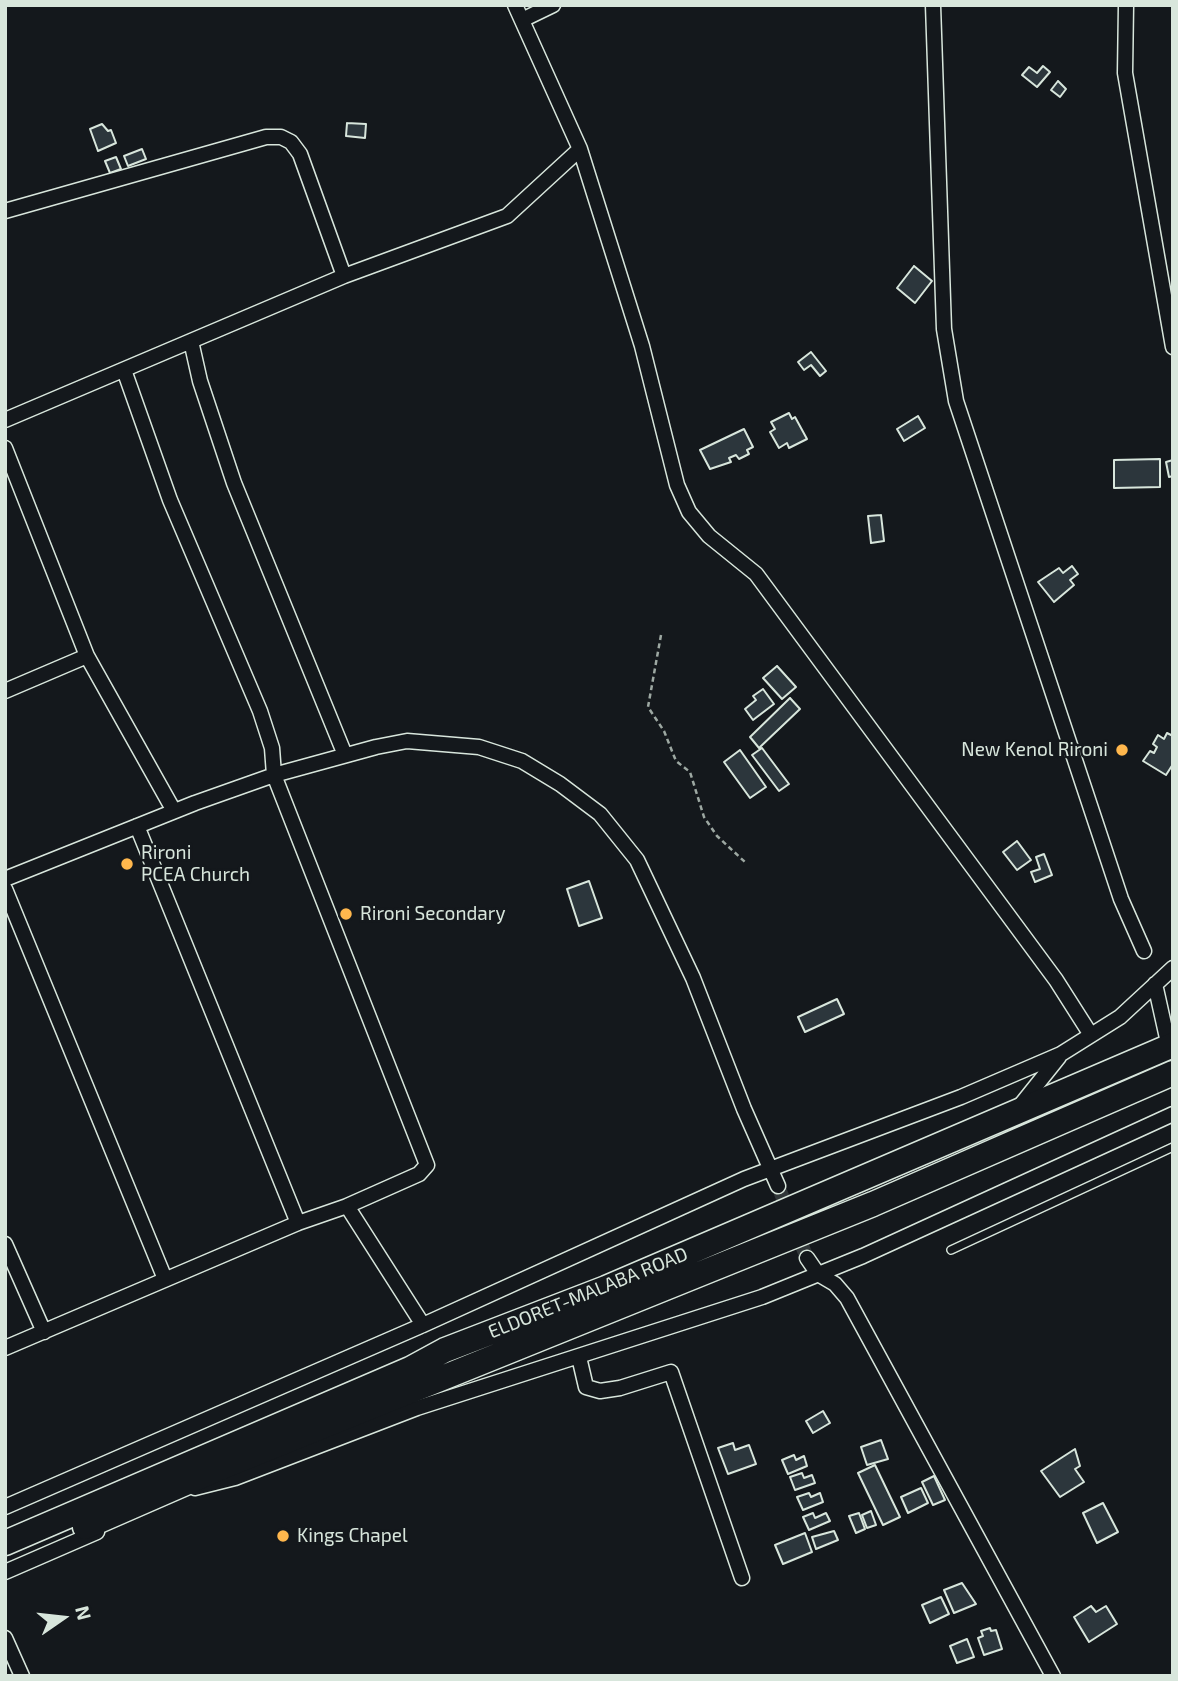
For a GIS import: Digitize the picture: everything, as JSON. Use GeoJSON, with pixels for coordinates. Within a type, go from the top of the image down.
{"type":"FeatureCollection","features":[{"type":"Feature","properties":{"kind":"highway","name":"ELDORET-MALABA ROAD"},"geometry":{"type":"LineString","coordinates":[[5,1543],[410,1368],[445,1350],[606,1289],[1171,1046]]}},
{"type":"Feature","properties":{"kind":"highway","name":"ELDORET-MALABA ROAD"},"geometry":{"type":"LineString","coordinates":[[5,1560],[227,1465],[873,1205],[1173,1073]]}},
{"type":"Feature","properties":{"kind":"street"},"geometry":{"type":"LineString","coordinates":[[515,5],[580,149],[642,346],[677,485],[689,512],[709,536],[756,574],[1056,980],[1091,1035]]}},
{"type":"Feature","properties":{"kind":"street"},"geometry":{"type":"LineString","coordinates":[[522,20],[552,5]]}},
{"type":"Feature","properties":{"kind":"street"},"geometry":{"type":"LineString","coordinates":[[933,5],[944,329],[956,401],[1121,899],[1144,951]]}},
{"type":"Feature","properties":{"kind":"street"},"geometry":{"type":"LineString","coordinates":[[1126,5],[1125,73],[1173,347]]}},
{"type":"Feature","properties":{"kind":"street"},"geometry":{"type":"LineString","coordinates":[[5,211],[266,137],[281,137],[291,142],[300,154],[344,276]]}},
{"type":"Feature","properties":{"kind":"street"},"geometry":{"type":"LineString","coordinates":[[5,420],[344,276],[507,216],[580,149]]}},
{"type":"Feature","properties":{"kind":"street"},"geometry":{"type":"LineString","coordinates":[[191,341],[200,381],[234,483],[345,755]]}},
{"type":"Feature","properties":{"kind":"street"},"geometry":{"type":"LineString","coordinates":[[5,1349],[298,1223],[347,1206],[419,1174],[427,1165],[274,775],[272,748],[260,711],[170,500],[124,370]]}},
{"type":"Feature","properties":{"kind":"street"},"geometry":{"type":"LineString","coordinates":[[5,448],[87,656],[174,811]]}},
{"type":"Feature","properties":{"kind":"street"},"geometry":{"type":"LineString","coordinates":[[5,691],[87,656]]}},
{"type":"Feature","properties":{"kind":"street"},"geometry":{"type":"LineString","coordinates":[[5,879],[174,811],[274,775],[345,755],[407,741],[479,747],[522,761],[561,784],[600,814],[637,860],[667,918],[778,1186]]}},
{"type":"Feature","properties":{"kind":"street"},"geometry":{"type":"LineString","coordinates":[[137,826],[298,1223]]}},
{"type":"Feature","properties":{"kind":"street"},"geometry":{"type":"LineString","coordinates":[[5,889],[165,1279]]}},
{"type":"Feature","properties":{"kind":"street"},"geometry":{"type":"LineString","coordinates":[[5,1507],[423,1325],[769,1168],[961,1097],[1060,1054],[1135,1005],[1173,968]]}},
{"type":"Feature","properties":{"kind":"street"},"geometry":{"type":"LineString","coordinates":[[1155,985],[1171,1046]]}},
{"type":"Feature","properties":{"kind":"street"},"geometry":{"type":"LineString","coordinates":[[1014,1113],[1060,1054]]}},
{"type":"Feature","properties":{"kind":"street"},"geometry":{"type":"LineString","coordinates":[[5,1572],[192,1489],[235,1478],[417,1408],[762,1297],[1173,1114]]}},
{"type":"Feature","properties":{"kind":"street"},"geometry":{"type":"LineString","coordinates":[[347,1206],[423,1325]]}},
{"type":"Feature","properties":{"kind":"street"},"geometry":{"type":"LineString","coordinates":[[5,1244],[44,1332]]}},
{"type":"Feature","properties":{"kind":"street"},"geometry":{"type":"LineString","coordinates":[[807,1258],[818,1274],[835,1284],[847,1298],[1053,1676]]}},
{"type":"Feature","properties":{"kind":"street"},"geometry":{"type":"LineString","coordinates":[[579,1357],[586,1387],[600,1391],[620,1388],[671,1372],[741,1578]]}},
{"type":"Feature","properties":{"kind":"street"},"geometry":{"type":"LineString","coordinates":[[5,1638],[22,1676]]}},
{"type":"Feature","properties":{"kind":"lane"},"geometry":{"type":"LineString","coordinates":[[951,1250],[1173,1147]]}},
{"type":"Feature","properties":{"kind":"path"},"geometry":{"type":"LineString","coordinates":[[661,635],[648,707],[664,731],[676,761],[690,772],[704,817],[717,836],[746,863]]}},
{"type":"Feature","properties":{"kind":"building"},"geometry":{"type":"Polygon","coordinates":[[[1043,66],[1050,72],[1037,87],[1022,75],[1029,67],[1037,73],[1043,66]]]}},
{"type":"Feature","properties":{"kind":"building"},"geometry":{"type":"Polygon","coordinates":[[[1058,81],[1066,89],[1060,97],[1051,90],[1058,81]]]}},
{"type":"Feature","properties":{"kind":"building"},"geometry":{"type":"Polygon","coordinates":[[[347,123],[366,124],[365,138],[346,136],[347,123]]]}},
{"type":"Feature","properties":{"kind":"building"},"geometry":{"type":"Polygon","coordinates":[[[102,124],[108,131],[111,130],[116,143],[98,151],[90,129],[102,124]]]}},
{"type":"Feature","properties":{"kind":"building"},"geometry":{"type":"Polygon","coordinates":[[[142,149],[146,159],[128,166],[124,156],[142,149]]]}},
{"type":"Feature","properties":{"kind":"building"},"geometry":{"type":"Polygon","coordinates":[[[116,157],[121,169],[110,173],[105,161],[116,157]]]}},
{"type":"Feature","properties":{"kind":"building"},"geometry":{"type":"Polygon","coordinates":[[[914,266],[932,281],[915,303],[897,288],[914,266]]]}},
{"type":"Feature","properties":{"kind":"building"},"geometry":{"type":"Polygon","coordinates":[[[811,352],[826,371],[820,376],[811,365],[804,370],[798,362],[811,352]]]}},
{"type":"Feature","properties":{"kind":"building"},"geometry":{"type":"Polygon","coordinates":[[[789,413],[792,419],[795,417],[807,439],[789,448],[787,443],[779,448],[770,432],[775,429],[771,422],[789,413]]]}},
{"type":"Feature","properties":{"kind":"building"},"geometry":{"type":"Polygon","coordinates":[[[918,416],[925,428],[904,441],[897,429],[918,416]]]}},
{"type":"Feature","properties":{"kind":"building"},"geometry":{"type":"Polygon","coordinates":[[[744,429],[753,447],[747,450],[749,454],[739,459],[736,455],[729,458],[731,462],[710,469],[700,450],[744,429]]]}},
{"type":"Feature","properties":{"kind":"building"},"geometry":{"type":"Polygon","coordinates":[[[1160,459],[1160,487],[1114,488],[1114,460],[1160,459]]]}},
{"type":"Feature","properties":{"kind":"building"},"geometry":{"type":"Polygon","coordinates":[[[1173,460],[1173,476],[1169,477],[1166,462],[1173,460]]]}},
{"type":"Feature","properties":{"kind":"building"},"geometry":{"type":"Polygon","coordinates":[[[881,515],[884,541],[871,543],[868,516],[881,515]]]}},
{"type":"Feature","properties":{"kind":"building"},"geometry":{"type":"Polygon","coordinates":[[[1072,566],[1078,574],[1070,580],[1074,585],[1054,602],[1038,582],[1059,568],[1063,573],[1072,566]]]}},
{"type":"Feature","properties":{"kind":"building"},"geometry":{"type":"Polygon","coordinates":[[[777,666],[796,687],[782,699],[763,678],[777,666]]]}},
{"type":"Feature","properties":{"kind":"building"},"geometry":{"type":"Polygon","coordinates":[[[763,689],[774,704],[753,720],[745,709],[756,700],[753,696],[763,689]]]}},
{"type":"Feature","properties":{"kind":"building"},"geometry":{"type":"Polygon","coordinates":[[[790,698],[800,709],[759,748],[750,737],[790,698]]]}},
{"type":"Feature","properties":{"kind":"building"},"geometry":{"type":"Polygon","coordinates":[[[1167,733],[1173,736],[1173,764],[1166,775],[1143,761],[1150,751],[1154,753],[1157,747],[1153,744],[1158,735],[1164,739],[1167,733]]]}},
{"type":"Feature","properties":{"kind":"building"},"geometry":{"type":"Polygon","coordinates":[[[762,748],[789,784],[779,791],[752,755],[762,748]]]}},
{"type":"Feature","properties":{"kind":"building"},"geometry":{"type":"Polygon","coordinates":[[[740,750],[766,787],[750,798],[724,762],[740,750]]]}},
{"type":"Feature","properties":{"kind":"building"},"geometry":{"type":"Polygon","coordinates":[[[1017,841],[1031,860],[1017,870],[1003,852],[1017,841]]]}},
{"type":"Feature","properties":{"kind":"building"},"geometry":{"type":"Polygon","coordinates":[[[1044,854],[1052,875],[1035,882],[1031,872],[1040,869],[1036,857],[1044,854]]]}},
{"type":"Feature","properties":{"kind":"building"},"geometry":{"type":"Polygon","coordinates":[[[589,881],[602,918],[579,926],[567,889],[589,881]]]}},
{"type":"Feature","properties":{"kind":"building"},"geometry":{"type":"Polygon","coordinates":[[[837,999],[844,1014],[805,1032],[798,1017],[837,999]]]}},
{"type":"Feature","properties":{"kind":"building"},"geometry":{"type":"Polygon","coordinates":[[[823,1411],[830,1423],[813,1433],[806,1421],[823,1411]]]}},
{"type":"Feature","properties":{"kind":"building"},"geometry":{"type":"Polygon","coordinates":[[[881,1440],[888,1459],[867,1465],[861,1447],[881,1440]]]}},
{"type":"Feature","properties":{"kind":"building"},"geometry":{"type":"Polygon","coordinates":[[[733,1443],[735,1450],[749,1445],[756,1464],[728,1474],[718,1448],[733,1443]]]}},
{"type":"Feature","properties":{"kind":"building"},"geometry":{"type":"Polygon","coordinates":[[[1075,1449],[1080,1466],[1075,1469],[1084,1482],[1060,1497],[1041,1471],[1075,1449]]]}},
{"type":"Feature","properties":{"kind":"building"},"geometry":{"type":"Polygon","coordinates":[[[794,1455],[796,1460],[804,1456],[807,1466],[788,1474],[782,1460],[794,1455]]]}},
{"type":"Feature","properties":{"kind":"building"},"geometry":{"type":"Polygon","coordinates":[[[875,1465],[900,1517],[883,1525],[858,1473],[875,1465]]]}},
{"type":"Feature","properties":{"kind":"building"},"geometry":{"type":"Polygon","coordinates":[[[802,1473],[804,1478],[812,1475],[815,1483],[795,1490],[790,1477],[802,1473]]]}},
{"type":"Feature","properties":{"kind":"building"},"geometry":{"type":"Polygon","coordinates":[[[934,1476],[945,1500],[933,1505],[922,1482],[934,1476]]]}},
{"type":"Feature","properties":{"kind":"building"},"geometry":{"type":"Polygon","coordinates":[[[921,1488],[928,1503],[908,1513],[901,1497],[921,1488]]]}},
{"type":"Feature","properties":{"kind":"building"},"geometry":{"type":"Polygon","coordinates":[[[809,1493],[811,1497],[820,1493],[823,1502],[803,1510],[797,1497],[809,1493]]]}},
{"type":"Feature","properties":{"kind":"building"},"geometry":{"type":"Polygon","coordinates":[[[1103,1503],[1118,1532],[1097,1543],[1083,1513],[1103,1503]]]}},
{"type":"Feature","properties":{"kind":"building"},"geometry":{"type":"Polygon","coordinates":[[[871,1511],[876,1525],[867,1528],[862,1515],[871,1511]]]}},
{"type":"Feature","properties":{"kind":"building"},"geometry":{"type":"Polygon","coordinates":[[[813,1513],[815,1518],[826,1513],[830,1521],[809,1530],[803,1517],[813,1513]]]}},
{"type":"Feature","properties":{"kind":"building"},"geometry":{"type":"Polygon","coordinates":[[[859,1513],[865,1529],[856,1533],[849,1516],[859,1513]]]}},
{"type":"Feature","properties":{"kind":"building"},"geometry":{"type":"Polygon","coordinates":[[[834,1531],[838,1540],[816,1549],[812,1537],[834,1531]]]}},
{"type":"Feature","properties":{"kind":"building"},"geometry":{"type":"Polygon","coordinates":[[[805,1533],[812,1552],[783,1564],[775,1545],[805,1533]]]}},
{"type":"Feature","properties":{"kind":"building"},"geometry":{"type":"Polygon","coordinates":[[[962,1583],[976,1604],[954,1613],[944,1590],[962,1583]]]}},
{"type":"Feature","properties":{"kind":"building"},"geometry":{"type":"Polygon","coordinates":[[[941,1597],[949,1614],[930,1623],[922,1605],[941,1597]]]}},
{"type":"Feature","properties":{"kind":"building"},"geometry":{"type":"Polygon","coordinates":[[[1091,1606],[1096,1612],[1106,1606],[1117,1624],[1089,1642],[1074,1617],[1091,1606]]]}},
{"type":"Feature","properties":{"kind":"building"},"geometry":{"type":"Polygon","coordinates":[[[990,1628],[991,1631],[996,1630],[1002,1649],[984,1655],[978,1638],[983,1636],[981,1631],[990,1628]]]}},
{"type":"Feature","properties":{"kind":"building"},"geometry":{"type":"Polygon","coordinates":[[[967,1639],[974,1657],[957,1663],[950,1646],[967,1639]]]}},
{"type":"Feature","properties":{"kind":"tunnel"},"geometry":{"type":"LineString","coordinates":[[778,1186],[807,1258]]}},
{"type":"Feature","properties":{"kind":"place","name":"New Kenol Rironi"},"geometry":{"type":"Point","coordinates":[1122,750]}},
{"type":"Feature","properties":{"kind":"place","name":"Rironi PCEA Church"},"geometry":{"type":"Point","coordinates":[127,864]}},
{"type":"Feature","properties":{"kind":"place","name":"Rironi Secondary"},"geometry":{"type":"Point","coordinates":[346,914]}},
{"type":"Feature","properties":{"kind":"place","name":"Kings Chapel"},"geometry":{"type":"Point","coordinates":[283,1536]}}]}
